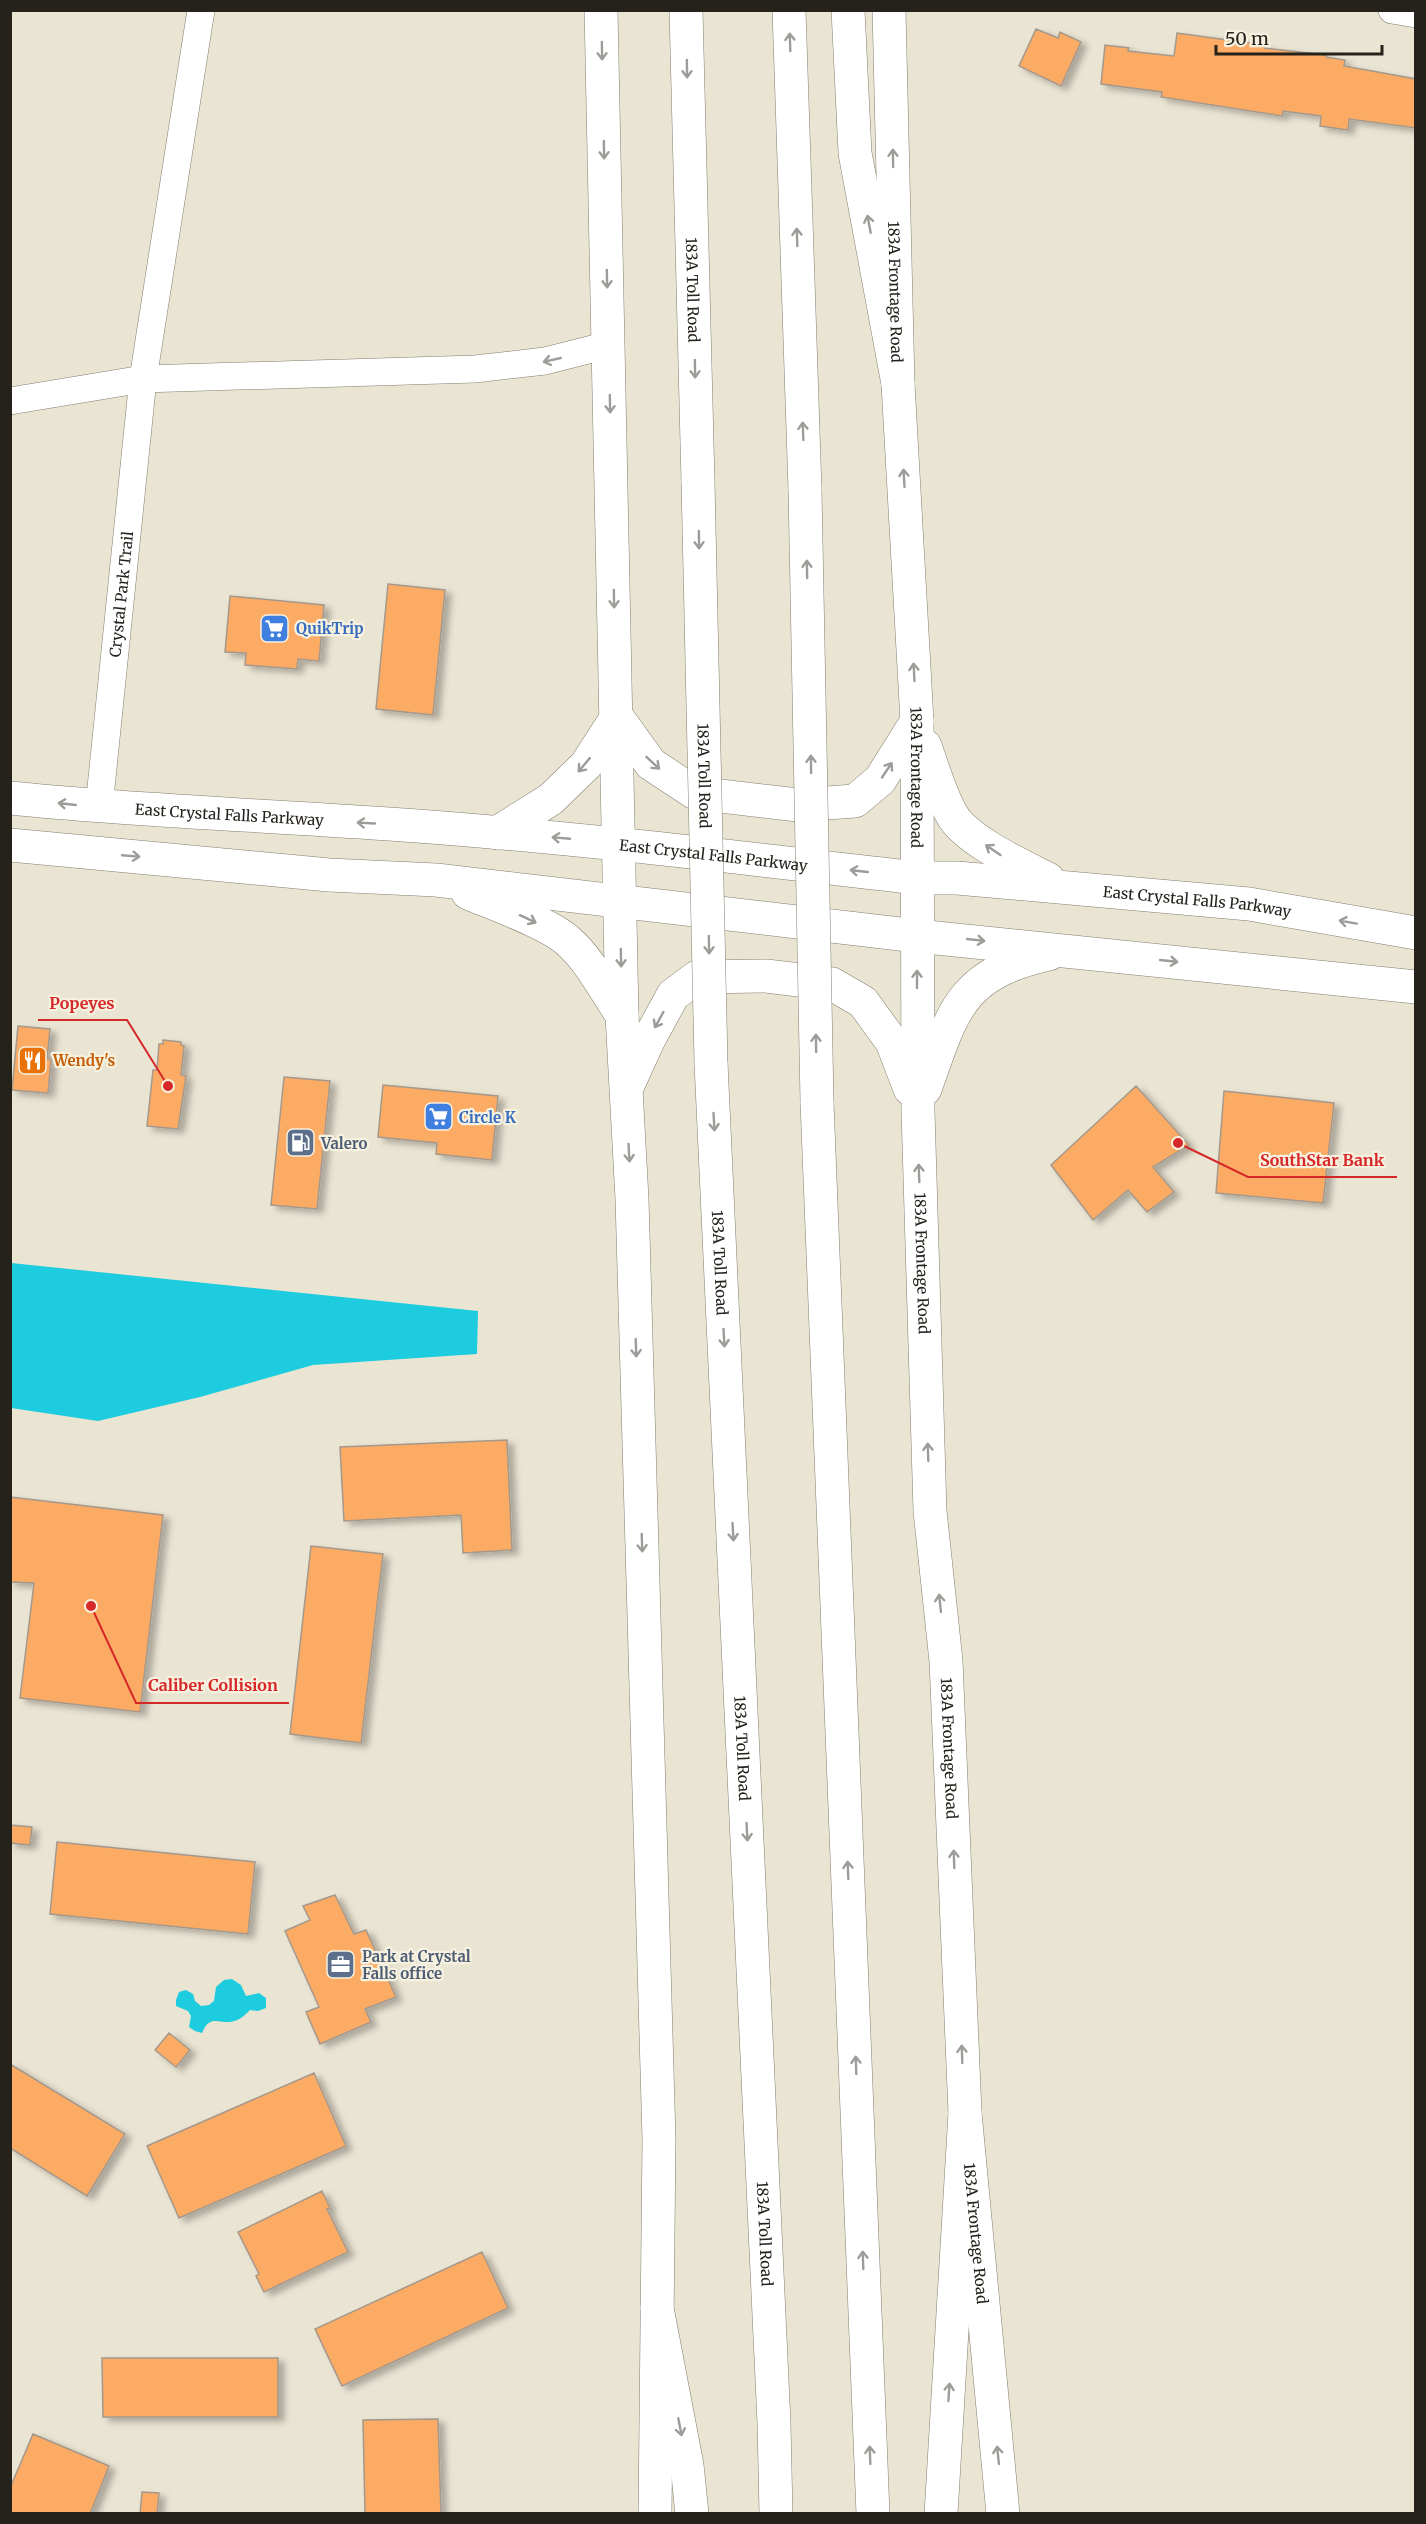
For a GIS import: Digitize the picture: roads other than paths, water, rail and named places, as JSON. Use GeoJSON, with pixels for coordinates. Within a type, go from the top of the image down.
{"type":"FeatureCollection","features":[{"type":"Feature","properties":{"kind":"main road"},"geometry":{"type":"LineString","coordinates":[[601,10],[622,1016],[632,1199],[659,2139],[655,2514]]}},
{"type":"Feature","properties":{"kind":"main road","name":"183A Toll Road"},"geometry":{"type":"LineString","coordinates":[[686,10],[711,1063],[774,2423],[776,2514]]}},
{"type":"Feature","properties":{"kind":"main road"},"geometry":{"type":"LineString","coordinates":[[789,10],[805,490],[816,1102],[873,2514]]}},
{"type":"Feature","properties":{"kind":"main road"},"geometry":{"type":"LineString","coordinates":[[848,10],[855,153],[898,384]]}},
{"type":"Feature","properties":{"kind":"main road","name":"183A Frontage Road"},"geometry":{"type":"LineString","coordinates":[[889,10],[898,384],[917,721],[918,1111],[930,1511],[946,1661],[965,2112],[1004,2514]]}},
{"type":"Feature","properties":{"kind":"main road"},"geometry":{"type":"LineString","coordinates":[[617,717],[651,764],[695,793],[798,805],[855,801],[880,780],[917,721]]}},
{"type":"Feature","properties":{"kind":"main road"},"geometry":{"type":"LineString","coordinates":[[497,832],[551,799],[586,765],[617,717]]}},
{"type":"Feature","properties":{"kind":"main road"},"geometry":{"type":"LineString","coordinates":[[917,721],[952,817],[974,837],[1000,855],[1063,887]]}},
{"type":"Feature","properties":{"kind":"main road","name":"East Crystal Falls Parkway"},"geometry":{"type":"LineString","coordinates":[[10,798],[99,807],[497,832],[917,878],[957,878],[1249,904],[1410,933]]}},
{"type":"Feature","properties":{"kind":"main road"},"geometry":{"type":"LineString","coordinates":[[10,845],[329,875],[436,880],[917,936],[1407,986],[1410,933]]}},
{"type":"Feature","properties":{"kind":"main road"},"geometry":{"type":"LineString","coordinates":[[436,880],[533,921],[566,939],[585,962],[622,1016]]}},
{"type":"Feature","properties":{"kind":"main road"},"geometry":{"type":"LineString","coordinates":[[918,1111],[958,1005],[975,986],[994,972],[1021,960],[1069,950]]}},
{"type":"Feature","properties":{"kind":"main road"},"geometry":{"type":"LineString","coordinates":[[626,1090],[649,1040],[674,995],[697,977],[766,976],[832,984],[863,1002],[892,1042],[918,1111]]}},
{"type":"Feature","properties":{"kind":"main road"},"geometry":{"type":"LineString","coordinates":[[941,2514],[965,2112]]}},
{"type":"Feature","properties":{"kind":"main road"},"geometry":{"type":"LineString","coordinates":[[657,2308],[687,2465],[692,2514]]}},
{"type":"Feature","properties":{"kind":"street","name":"Crystal Park Trail"},"geometry":{"type":"LineString","coordinates":[[99,807],[143,379],[201,10]]}},
{"type":"Feature","properties":{"kind":"street"},"geometry":{"type":"LineString","coordinates":[[1392,10],[1416,14]]}},
{"type":"Feature","properties":{"kind":"street"},"geometry":{"type":"LineString","coordinates":[[10,401],[143,379],[475,369],[545,362],[609,345]]}},
{"type":"Feature","properties":{"kind":"water"},"geometry":{"type":"Polygon","coordinates":[[[11,1263],[478,1311],[477,1354],[313,1365],[200,1397],[98,1421],[11,1408],[11,1263]]]}},
{"type":"Feature","properties":{"kind":"water"},"geometry":{"type":"Polygon","coordinates":[[[232,1979],[241,1985],[246,1996],[259,1993],[266,1998],[266,2008],[258,2011],[250,2010],[234,2021],[211,2022],[206,2025],[202,2033],[189,2027],[191,2016],[188,2011],[176,2006],[179,1992],[186,1990],[193,1994],[195,2001],[201,2006],[209,2005],[214,2001],[216,1987],[224,1980],[232,1979]]]}},
{"type":"Feature","properties":{"kind":"place","name":"QuikTrip"},"geometry":{"type":"Point","coordinates":[275,628]}},
{"type":"Feature","properties":{"kind":"place","name":"Wendy's"},"geometry":{"type":"Point","coordinates":[32,1060]}},
{"type":"Feature","properties":{"kind":"place","name":"Popeyes"},"geometry":{"type":"Point","coordinates":[168,1086]}},
{"type":"Feature","properties":{"kind":"place","name":"Circle K"},"geometry":{"type":"Point","coordinates":[438,1117]}},
{"type":"Feature","properties":{"kind":"place","name":"Valero"},"geometry":{"type":"Point","coordinates":[300,1143]}},
{"type":"Feature","properties":{"kind":"place","name":"SouthStar Bank"},"geometry":{"type":"Point","coordinates":[1178,1143]}},
{"type":"Feature","properties":{"kind":"place","name":"Caliber Collision"},"geometry":{"type":"Point","coordinates":[91,1606]}},
{"type":"Feature","properties":{"kind":"place","name":"Park at Crystal Falls office"},"geometry":{"type":"Point","coordinates":[341,1965]}}]}
